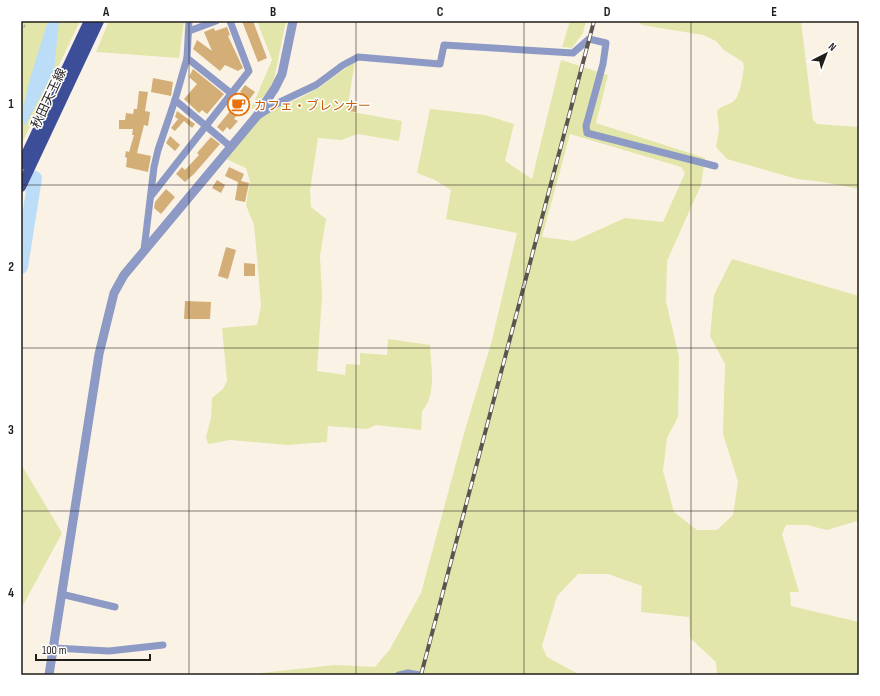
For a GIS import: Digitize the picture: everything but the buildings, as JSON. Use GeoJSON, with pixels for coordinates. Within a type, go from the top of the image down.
{"type":"FeatureCollection","features":[{"type":"Feature","properties":{"kind":"main road","name":"秋田天王線"},"geometry":{"type":"LineString","coordinates":[[21,165],[89,21]]}},
{"type":"Feature","properties":{"kind":"main road","name":"秋田天王線"},"geometry":{"type":"LineString","coordinates":[[21,187],[99,21]]}},
{"type":"Feature","properties":{"kind":"street"},"geometry":{"type":"LineString","coordinates":[[144,250],[158,150],[187,58],[189,21]]}},
{"type":"Feature","properties":{"kind":"street"},"geometry":{"type":"LineString","coordinates":[[189,31],[216,21]]}},
{"type":"Feature","properties":{"kind":"street"},"geometry":{"type":"LineString","coordinates":[[151,196],[206,128],[249,71],[230,21]]}},
{"type":"Feature","properties":{"kind":"street"},"geometry":{"type":"LineString","coordinates":[[49,675],[98,362],[106,320],[114,293],[124,275],[144,250],[256,117],[275,88],[282,74],[293,21]]}},
{"type":"Feature","properties":{"kind":"street"},"geometry":{"type":"LineString","coordinates":[[256,117],[280,102],[316,85],[343,65],[358,57],[440,64],[444,45],[573,53],[589,39],[606,43],[603,64],[586,126],[587,132],[715,166]]}},
{"type":"Feature","properties":{"kind":"street"},"geometry":{"type":"LineString","coordinates":[[187,58],[232,94]]}},
{"type":"Feature","properties":{"kind":"street"},"geometry":{"type":"LineString","coordinates":[[175,100],[230,147]]}},
{"type":"Feature","properties":{"kind":"street"},"geometry":{"type":"LineString","coordinates":[[62,594],[115,607]]}},
{"type":"Feature","properties":{"kind":"street"},"geometry":{"type":"LineString","coordinates":[[54,648],[108,651],[163,645]]}},
{"type":"Feature","properties":{"kind":"street"},"geometry":{"type":"LineString","coordinates":[[399,675],[408,672],[420,675]]}},
{"type":"Feature","properties":{"kind":"path"},"geometry":{"type":"LineString","coordinates":[[21,33],[27,21]]}},
{"type":"Feature","properties":{"kind":"green space"},"geometry":{"type":"Polygon","coordinates":[[[21,21],[80,21],[21,145],[21,21]]]}},
{"type":"Feature","properties":{"kind":"green space"},"geometry":{"type":"Polygon","coordinates":[[[109,21],[184,21],[179,58],[96,52],[109,21]]]}},
{"type":"Feature","properties":{"kind":"green space"},"geometry":{"type":"Polygon","coordinates":[[[257,21],[286,21],[274,80],[266,94],[253,109],[251,109],[272,60],[257,21]]]}},
{"type":"Feature","properties":{"kind":"green space"},"geometry":{"type":"Polygon","coordinates":[[[570,21],[586,21],[583,33],[572,48],[562,47],[570,21]]]}},
{"type":"Feature","properties":{"kind":"green space"},"geometry":{"type":"Polygon","coordinates":[[[637,21],[801,21],[813,120],[817,124],[859,127],[859,189],[797,179],[727,159],[716,147],[719,130],[717,111],[731,103],[737,97],[742,81],[744,67],[743,62],[724,50],[716,41],[703,35],[642,25],[637,21]]]}},
{"type":"Feature","properties":{"kind":"green space"},"geometry":{"type":"Polygon","coordinates":[[[561,60],[608,75],[596,123],[705,158],[701,185],[667,261],[666,301],[679,357],[678,417],[667,438],[663,471],[674,512],[697,530],[717,530],[733,515],[738,482],[723,434],[725,364],[710,336],[714,295],[732,259],[859,296],[859,524],[857,521],[827,530],[807,525],[786,525],[782,534],[799,592],[790,592],[791,606],[859,622],[859,675],[717,675],[716,662],[690,638],[689,617],[641,612],[642,586],[608,574],[578,574],[557,596],[542,646],[547,657],[580,675],[259,675],[261,673],[335,665],[375,667],[390,649],[421,593],[465,430],[492,340],[517,233],[446,219],[451,190],[435,180],[417,173],[430,109],[485,115],[514,124],[505,161],[532,179],[561,60]],[[570,134],[542,237],[574,241],[625,218],[663,222],[685,173],[681,167],[570,134]]]}},
{"type":"Feature","properties":{"kind":"green space"},"geometry":{"type":"Polygon","coordinates":[[[355,61],[347,111],[402,121],[399,141],[358,134],[341,140],[318,138],[310,190],[311,207],[326,219],[320,256],[322,296],[317,371],[345,375],[346,364],[360,365],[360,353],[387,355],[388,339],[430,345],[432,380],[430,397],[422,411],[421,430],[376,425],[367,429],[328,426],[327,442],[287,445],[230,440],[208,444],[206,437],[211,418],[212,398],[223,389],[227,381],[222,328],[257,325],[261,306],[254,225],[246,205],[250,181],[246,168],[226,159],[257,121],[283,104],[298,99],[320,87],[355,61]]]}},
{"type":"Feature","properties":{"kind":"green space"},"geometry":{"type":"Polygon","coordinates":[[[21,464],[62,533],[21,609],[21,464]]]}},
{"type":"Feature","properties":{"kind":"water"},"geometry":{"type":"Polygon","coordinates":[[[48,21],[59,21],[54,70],[25,126],[21,116],[31,75],[48,21]]]}},
{"type":"Feature","properties":{"kind":"waterway"},"geometry":{"type":"LineString","coordinates":[[21,267],[35,178]]}},
{"type":"Feature","properties":{"kind":"railway"},"geometry":{"type":"LineString","coordinates":[[421,675],[594,21]]}},
{"type":"Feature","properties":{"kind":"place","name":"カフェ・ブレンナー"},"geometry":{"type":"Point","coordinates":[238,105]}}]}
